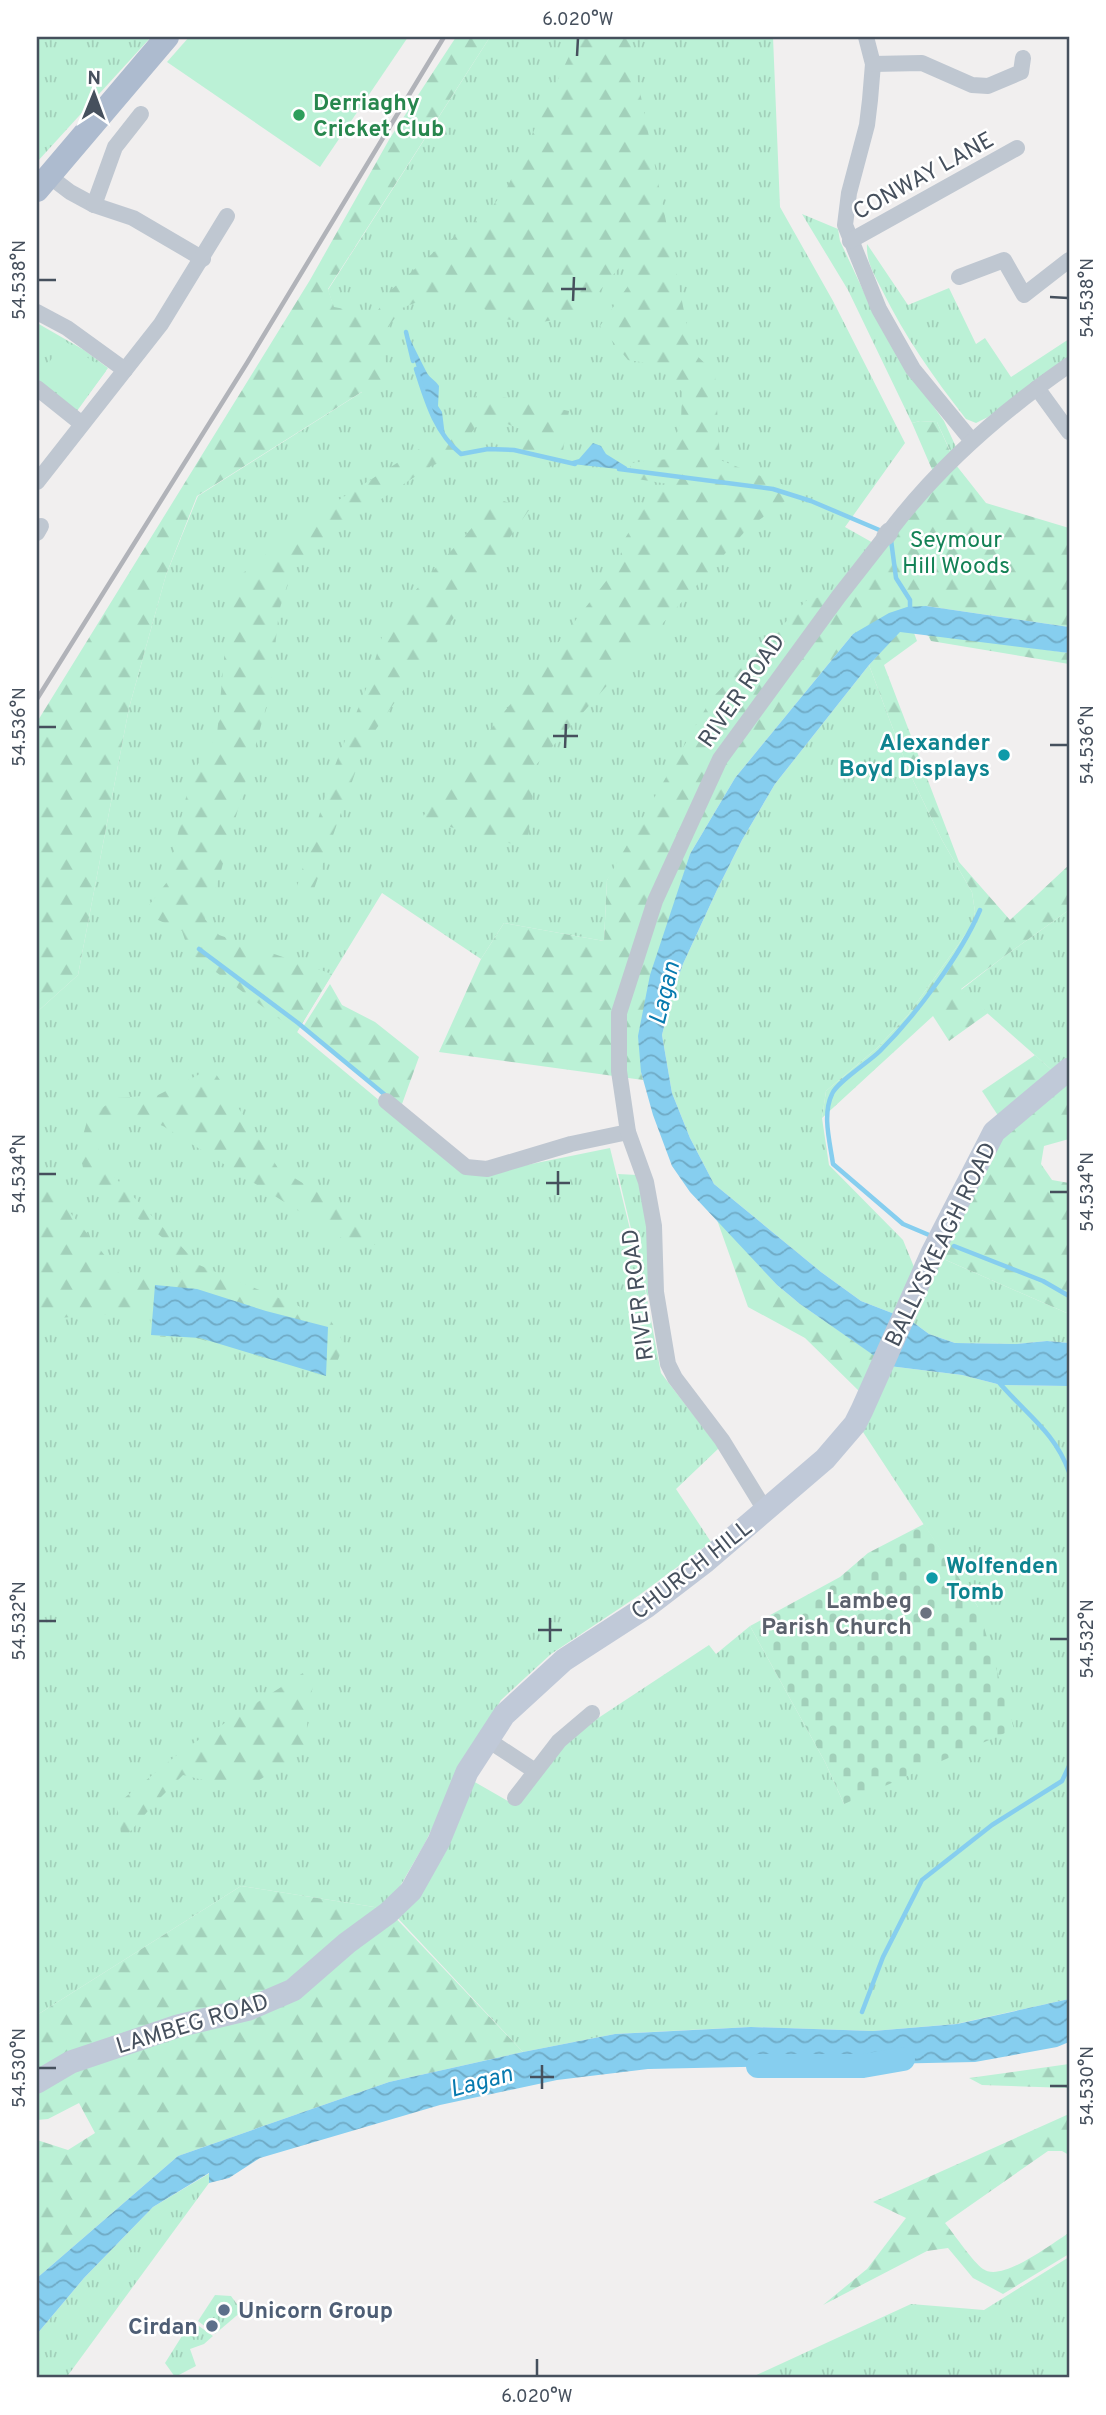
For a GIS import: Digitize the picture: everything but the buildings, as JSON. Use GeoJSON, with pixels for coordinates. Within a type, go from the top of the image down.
{"type":"FeatureCollection","features":[{"type":"Feature","properties":{"kind":"main road"},"geometry":{"type":"LineString","coordinates":[[43,183],[166,37]]}},
{"type":"Feature","properties":{"kind":"main road","name":"BALLYSKEAGH ROAD"},"geometry":{"type":"LineString","coordinates":[[863,1407],[932,1254],[994,1132],[1069,1069]]}},
{"type":"Feature","properties":{"kind":"main road","name":"CHURCH HILL"},"geometry":{"type":"LineString","coordinates":[[504,1715],[564,1660],[658,1597],[722,1548],[825,1459],[855,1424],[863,1407]]}},
{"type":"Feature","properties":{"kind":"main road","name":"LAMBEG ROAD"},"geometry":{"type":"LineString","coordinates":[[37,2082],[71,2062],[178,2026],[249,2009],[293,1990],[411,1891],[439,1840],[467,1772],[504,1715]]}},
{"type":"Feature","properties":{"kind":"street"},"geometry":{"type":"LineString","coordinates":[[866,37],[873,64],[867,125],[849,193],[845,225],[878,309],[914,369],[972,441]]}},
{"type":"Feature","properties":{"kind":"street"},"geometry":{"type":"LineString","coordinates":[[873,64],[922,63],[972,85],[988,86],[1021,72],[1023,58]]}},
{"type":"Feature","properties":{"kind":"street"},"geometry":{"type":"LineString","coordinates":[[94,205],[115,147],[141,114]]}},
{"type":"Feature","properties":{"kind":"street","name":"CONWAY LANE"},"geometry":{"type":"LineString","coordinates":[[850,242],[1017,148]]}},
{"type":"Feature","properties":{"kind":"street"},"geometry":{"type":"LineString","coordinates":[[43,183],[133,218],[203,259]]}},
{"type":"Feature","properties":{"kind":"street"},"geometry":{"type":"LineString","coordinates":[[37,482],[161,324],[228,216]]}},
{"type":"Feature","properties":{"kind":"street"},"geometry":{"type":"LineString","coordinates":[[959,277],[1003,260],[1024,295],[1069,260]]}},
{"type":"Feature","properties":{"kind":"street"},"geometry":{"type":"LineString","coordinates":[[37,312],[67,328],[125,370]]}},
{"type":"Feature","properties":{"kind":"street","name":"RIVER ROAD"},"geometry":{"type":"LineString","coordinates":[[765,1510],[722,1440],[675,1378],[668,1364],[656,1292],[654,1226],[646,1182],[628,1132],[620,1071],[619,1013],[655,901],[720,759],[839,596],[940,471],[972,441],[1069,365]]}},
{"type":"Feature","properties":{"kind":"street"},"geometry":{"type":"LineString","coordinates":[[37,388],[82,424]]}},
{"type":"Feature","properties":{"kind":"street"},"geometry":{"type":"LineString","coordinates":[[1037,388],[1069,432]]}},
{"type":"Feature","properties":{"kind":"street"},"geometry":{"type":"LineString","coordinates":[[386,1101],[466,1167],[487,1170],[571,1144],[628,1132]]}},
{"type":"Feature","properties":{"kind":"street"},"geometry":{"type":"LineString","coordinates":[[515,1798],[559,1741],[592,1713]]}},
{"type":"Feature","properties":{"kind":"street"},"geometry":{"type":"LineString","coordinates":[[488,1740],[535,1771]]}},
{"type":"Feature","properties":{"kind":"green space"},"geometry":{"type":"Polygon","coordinates":[[[37,37],[151,37],[37,162],[37,37]]]}},
{"type":"Feature","properties":{"kind":"green space","name":"Derriaghy Cricket Club"},"geometry":{"type":"Polygon","coordinates":[[[189,37],[408,37],[320,167],[167,62],[189,37]]]}},
{"type":"Feature","properties":{"kind":"green space"},"geometry":{"type":"Polygon","coordinates":[[[456,37],[490,37],[328,289],[334,307],[375,315],[391,290],[434,252],[487,213],[507,188],[570,54],[568,37],[629,37],[692,351],[715,373],[720,460],[799,491],[748,528],[536,765],[527,848],[421,819],[624,558],[619,548],[647,503],[668,484],[631,478],[630,463],[668,459],[681,421],[682,392],[665,366],[628,360],[600,326],[635,276],[625,261],[578,316],[536,323],[497,318],[476,303],[444,295],[402,308],[383,335],[387,376],[197,496],[166,575],[129,708],[78,975],[37,1012],[37,722],[310,280],[390,138],[456,37]]]}},
{"type":"Feature","properties":{"kind":"green space"},"geometry":{"type":"Polygon","coordinates":[[[490,37],[773,37],[780,207],[833,301],[905,443],[845,527],[875,544],[607,880],[604,941],[504,923],[481,959],[382,893],[297,1032],[463,1170],[487,1173],[610,1148],[646,1294],[661,1373],[719,1448],[676,1489],[711,1542],[638,1596],[551,1654],[501,1700],[387,1909],[241,1886],[37,2015],[37,1012],[78,975],[129,708],[166,575],[198,496],[362,392],[328,290],[490,37]]]}},
{"type":"Feature","properties":{"kind":"green space"},"geometry":{"type":"Polygon","coordinates":[[[802,214],[838,229],[840,241],[877,320],[898,357],[944,421],[957,449],[951,453],[937,422],[912,423],[848,290],[802,214]]]}},
{"type":"Feature","properties":{"kind":"green space"},"geometry":{"type":"Polygon","coordinates":[[[867,244],[908,305],[949,288],[976,344],[985,338],[1011,377],[1069,339],[1069,358],[988,417],[976,423],[966,419],[931,373],[900,324],[871,268],[867,244]]]}},
{"type":"Feature","properties":{"kind":"green space"},"geometry":{"type":"Polygon","coordinates":[[[37,323],[84,350],[108,368],[77,411],[37,379],[37,323]]]}},
{"type":"Feature","properties":{"kind":"green space"},"geometry":{"type":"Polygon","coordinates":[[[65,341],[106,371],[79,407],[38,377],[65,341]]]}},
{"type":"Feature","properties":{"kind":"green space"},"geometry":{"type":"Polygon","coordinates":[[[480,392],[569,411],[562,458],[515,457],[525,431],[485,415],[452,458],[431,466],[324,537],[292,570],[279,611],[270,693],[219,878],[205,919],[219,935],[332,974],[297,1032],[189,952],[182,931],[143,913],[167,882],[191,775],[217,735],[231,583],[307,520],[438,437],[480,392]]]}},
{"type":"Feature","properties":{"kind":"green space","name":"Seymour Hill Woods"},"geometry":{"type":"Polygon","coordinates":[[[937,422],[956,465],[986,503],[1069,528],[1069,627],[926,606],[853,634],[735,778],[690,854],[672,913],[641,1072],[643,1080],[439,1052],[481,959],[504,923],[604,941],[607,880],[711,699],[807,600],[837,593],[937,481],[912,423],[937,422]]]}},
{"type":"Feature","properties":{"kind":"green space"},"geometry":{"type":"Polygon","coordinates":[[[498,499],[529,510],[365,745],[314,889],[295,893],[334,768],[368,684],[386,623],[498,499]]]}},
{"type":"Feature","properties":{"kind":"green space"},"geometry":{"type":"Polygon","coordinates":[[[900,631],[914,633],[917,641],[884,665],[959,862],[1010,920],[1069,865],[1069,910],[961,989],[988,1013],[949,1041],[933,1016],[822,1118],[826,1091],[877,1048],[908,1015],[970,928],[975,912],[972,892],[942,840],[910,774],[869,665],[900,631]]]}},
{"type":"Feature","properties":{"kind":"green space"},"geometry":{"type":"Polygon","coordinates":[[[927,633],[1069,653],[1069,664],[931,641],[927,633]]]}},
{"type":"Feature","properties":{"kind":"green space"},"geometry":{"type":"Polygon","coordinates":[[[869,665],[910,774],[942,840],[972,892],[975,912],[970,928],[908,1015],[877,1048],[826,1091],[822,1118],[829,1165],[903,1240],[914,1267],[939,1257],[1069,1314],[1069,1343],[955,1343],[929,1334],[910,1320],[861,1301],[821,1272],[714,1184],[690,1138],[672,1093],[662,1035],[683,964],[717,890],[775,784],[869,665]]]}},
{"type":"Feature","properties":{"kind":"green space"},"geometry":{"type":"Polygon","coordinates":[[[1069,910],[1069,1059],[1054,1072],[961,990],[1069,910]]]}},
{"type":"Feature","properties":{"kind":"green space"},"geometry":{"type":"Polygon","coordinates":[[[330,984],[342,1005],[375,1022],[419,1057],[402,1104],[379,1090],[303,1027],[330,984]]]}},
{"type":"Feature","properties":{"kind":"green space"},"geometry":{"type":"Polygon","coordinates":[[[1035,1055],[1054,1072],[999,1117],[982,1091],[1035,1055]]]}},
{"type":"Feature","properties":{"kind":"green space"},"geometry":{"type":"Polygon","coordinates":[[[212,1068],[278,1168],[370,1224],[376,1245],[353,1245],[163,1126],[127,1113],[98,1132],[99,1161],[199,1265],[330,1319],[344,1344],[331,1378],[200,1339],[151,1336],[150,1311],[58,1318],[37,1327],[37,1183],[43,1179],[123,1278],[181,1274],[163,1238],[85,1177],[79,1149],[88,1118],[116,1098],[158,1095],[212,1068]],[[155,1285],[151,1335],[200,1338],[325,1376],[297,1320],[155,1285]]]}},
{"type":"Feature","properties":{"kind":"green space"},"geometry":{"type":"Polygon","coordinates":[[[1069,1077],[1069,1139],[1044,1146],[1041,1164],[1052,1180],[1069,1183],[1069,1314],[939,1257],[999,1137],[1069,1077]]]}},
{"type":"Feature","properties":{"kind":"green space"},"geometry":{"type":"Polygon","coordinates":[[[618,1174],[637,1175],[641,1190],[648,1236],[648,1300],[618,1174]]]}},
{"type":"Feature","properties":{"kind":"green space"},"geometry":{"type":"Polygon","coordinates":[[[716,1217],[777,1285],[877,1357],[861,1393],[805,1338],[748,1307],[716,1217]]]}},
{"type":"Feature","properties":{"kind":"green space"},"geometry":{"type":"Polygon","coordinates":[[[889,1366],[962,1375],[1001,1385],[1069,1386],[1069,1999],[956,2024],[873,2031],[751,2027],[615,2034],[523,2052],[394,1914],[473,1781],[515,1805],[574,1734],[709,1645],[716,1654],[750,1626],[825,1762],[844,1804],[978,1607],[861,1429],[889,1366]]]}},
{"type":"Feature","properties":{"kind":"green space"},"geometry":{"type":"Polygon","coordinates":[[[924,1524],[978,1607],[1014,1729],[844,1804],[825,1762],[750,1626],[840,1577],[868,1553],[924,1524]]]}},
{"type":"Feature","properties":{"kind":"green space"},"geometry":{"type":"Polygon","coordinates":[[[320,1662],[309,1701],[305,1751],[253,1784],[215,1783],[183,1775],[122,1841],[117,1804],[183,1750],[320,1662]]]}},
{"type":"Feature","properties":{"kind":"green space"},"geometry":{"type":"Polygon","coordinates":[[[241,1886],[387,1909],[523,2052],[389,2082],[178,2156],[37,2278],[37,2140],[68,2150],[95,2133],[79,2103],[48,2119],[37,2120],[37,2015],[241,1886]]]}},
{"type":"Feature","properties":{"kind":"green space"},"geometry":{"type":"Polygon","coordinates":[[[1069,2064],[1069,2088],[982,2085],[969,2078],[1069,2064]]]}},
{"type":"Feature","properties":{"kind":"green space"},"geometry":{"type":"Polygon","coordinates":[[[1069,2114],[1069,2155],[1062,2151],[1048,2151],[945,2223],[979,2265],[991,2272],[1014,2266],[1069,2233],[1069,2254],[1003,2294],[973,2278],[948,2248],[927,2251],[823,2305],[867,2269],[906,2218],[873,2202],[1069,2114]]]}},
{"type":"Feature","properties":{"kind":"green space"},"geometry":{"type":"Polygon","coordinates":[[[210,2173],[209,2183],[66,2378],[37,2378],[37,2334],[84,2278],[153,2207],[210,2173]]]}},
{"type":"Feature","properties":{"kind":"green space"},"geometry":{"type":"Polygon","coordinates":[[[1069,2257],[1069,2378],[750,2378],[911,2304],[984,2310],[1069,2257]]]}},
{"type":"Feature","properties":{"kind":"green space"},"geometry":{"type":"Polygon","coordinates":[[[215,2295],[231,2296],[242,2311],[215,2334],[198,2321],[215,2295]]]}},
{"type":"Feature","properties":{"kind":"green space"},"geometry":{"type":"Polygon","coordinates":[[[196,2324],[213,2336],[204,2344],[190,2349],[196,2366],[175,2377],[165,2363],[187,2328],[192,2330],[196,2324]]]}},
{"type":"Feature","properties":{"kind":"water"},"geometry":{"type":"Polygon","coordinates":[[[406,332],[427,373],[439,386],[438,406],[442,412],[445,436],[432,418],[406,332]]]}},
{"type":"Feature","properties":{"kind":"water"},"geometry":{"type":"Polygon","coordinates":[[[593,443],[601,446],[606,454],[627,467],[627,470],[572,464],[572,461],[579,459],[593,443]]]}},
{"type":"Feature","properties":{"kind":"water"},"geometry":{"type":"Polygon","coordinates":[[[926,606],[1069,627],[1069,653],[900,632],[869,665],[775,784],[717,890],[683,964],[662,1035],[672,1093],[690,1138],[714,1184],[821,1272],[861,1301],[910,1320],[929,1334],[955,1343],[1069,1343],[1069,1386],[1001,1385],[962,1375],[889,1366],[800,1304],[777,1285],[690,1192],[672,1166],[641,1072],[638,1036],[650,975],[690,854],[735,778],[853,634],[889,613],[907,607],[926,606]]]}},
{"type":"Feature","properties":{"kind":"water"},"geometry":{"type":"Polygon","coordinates":[[[155,1285],[197,1289],[328,1327],[326,1376],[200,1338],[151,1335],[155,1285]]]}},
{"type":"Feature","properties":{"kind":"water"},"geometry":{"type":"Polygon","coordinates":[[[1069,1999],[1069,2042],[1057,2047],[975,2062],[648,2069],[557,2080],[440,2105],[260,2158],[229,2178],[209,2183],[209,2173],[153,2207],[84,2278],[37,2334],[37,2278],[178,2156],[389,2082],[615,2034],[751,2027],[873,2031],[957,2024],[1069,1999]]]}},
{"type":"Feature","properties":{"kind":"waterway"},"geometry":{"type":"LineString","coordinates":[[406,332],[413,361]]}},
{"type":"Feature","properties":{"kind":"waterway"},"geometry":{"type":"LineString","coordinates":[[416,369],[438,426],[461,454],[488,449],[514,450],[575,464]]}},
{"type":"Feature","properties":{"kind":"waterway"},"geometry":{"type":"LineString","coordinates":[[619,469],[773,489],[811,501],[884,532]]}},
{"type":"Feature","properties":{"kind":"waterway"},"geometry":{"type":"LineString","coordinates":[[891,540],[896,578],[910,600],[910,611]]}},
{"type":"Feature","properties":{"kind":"waterway"},"geometry":{"type":"LineString","coordinates":[[929,1235],[903,1224],[833,1164],[828,1129],[829,1102],[835,1089],[880,1051],[908,1021],[949,965],[980,910]]}},
{"type":"Feature","properties":{"kind":"waterway"},"geometry":{"type":"LineString","coordinates":[[199,949],[298,1023],[384,1094]]}},
{"type":"Feature","properties":{"kind":"waterway"},"geometry":{"type":"LineString","coordinates":[[954,1246],[1043,1281],[1069,1296]]}},
{"type":"Feature","properties":{"kind":"waterway"},"geometry":{"type":"LineString","coordinates":[[997,1380],[1047,1433],[1069,1472]]}},
{"type":"Feature","properties":{"kind":"waterway"},"geometry":{"type":"LineString","coordinates":[[862,2012],[883,1957],[922,1880],[992,1825],[1062,1781],[1069,1766]]}},
{"type":"Feature","properties":{"kind":"waterway","name":"Lagan"},"geometry":{"type":"LineString","coordinates":[[758,2066],[863,2066],[903,2059]]}},
{"type":"Feature","properties":{"kind":"railway"},"geometry":{"type":"LineString","coordinates":[[37,699],[247,363],[444,37]]}},
{"type":"Feature","properties":{"kind":"place","name":"Derriaghy Cricket Club"},"geometry":{"type":"Point","coordinates":[299,115]}},
{"type":"Feature","properties":{"kind":"place","name":"Alexander Boyd Displays"},"geometry":{"type":"Point","coordinates":[1004,755]}},
{"type":"Feature","properties":{"kind":"place","name":"Wolfenden Tomb"},"geometry":{"type":"Point","coordinates":[932,1578]}},
{"type":"Feature","properties":{"kind":"place","name":"Lambeg Parish Church"},"geometry":{"type":"Point","coordinates":[926,1613]}},
{"type":"Feature","properties":{"kind":"place","name":"Unicorn Group"},"geometry":{"type":"Point","coordinates":[224,2310]}},
{"type":"Feature","properties":{"kind":"place","name":"Cirdan"},"geometry":{"type":"Point","coordinates":[212,2326]}}]}
